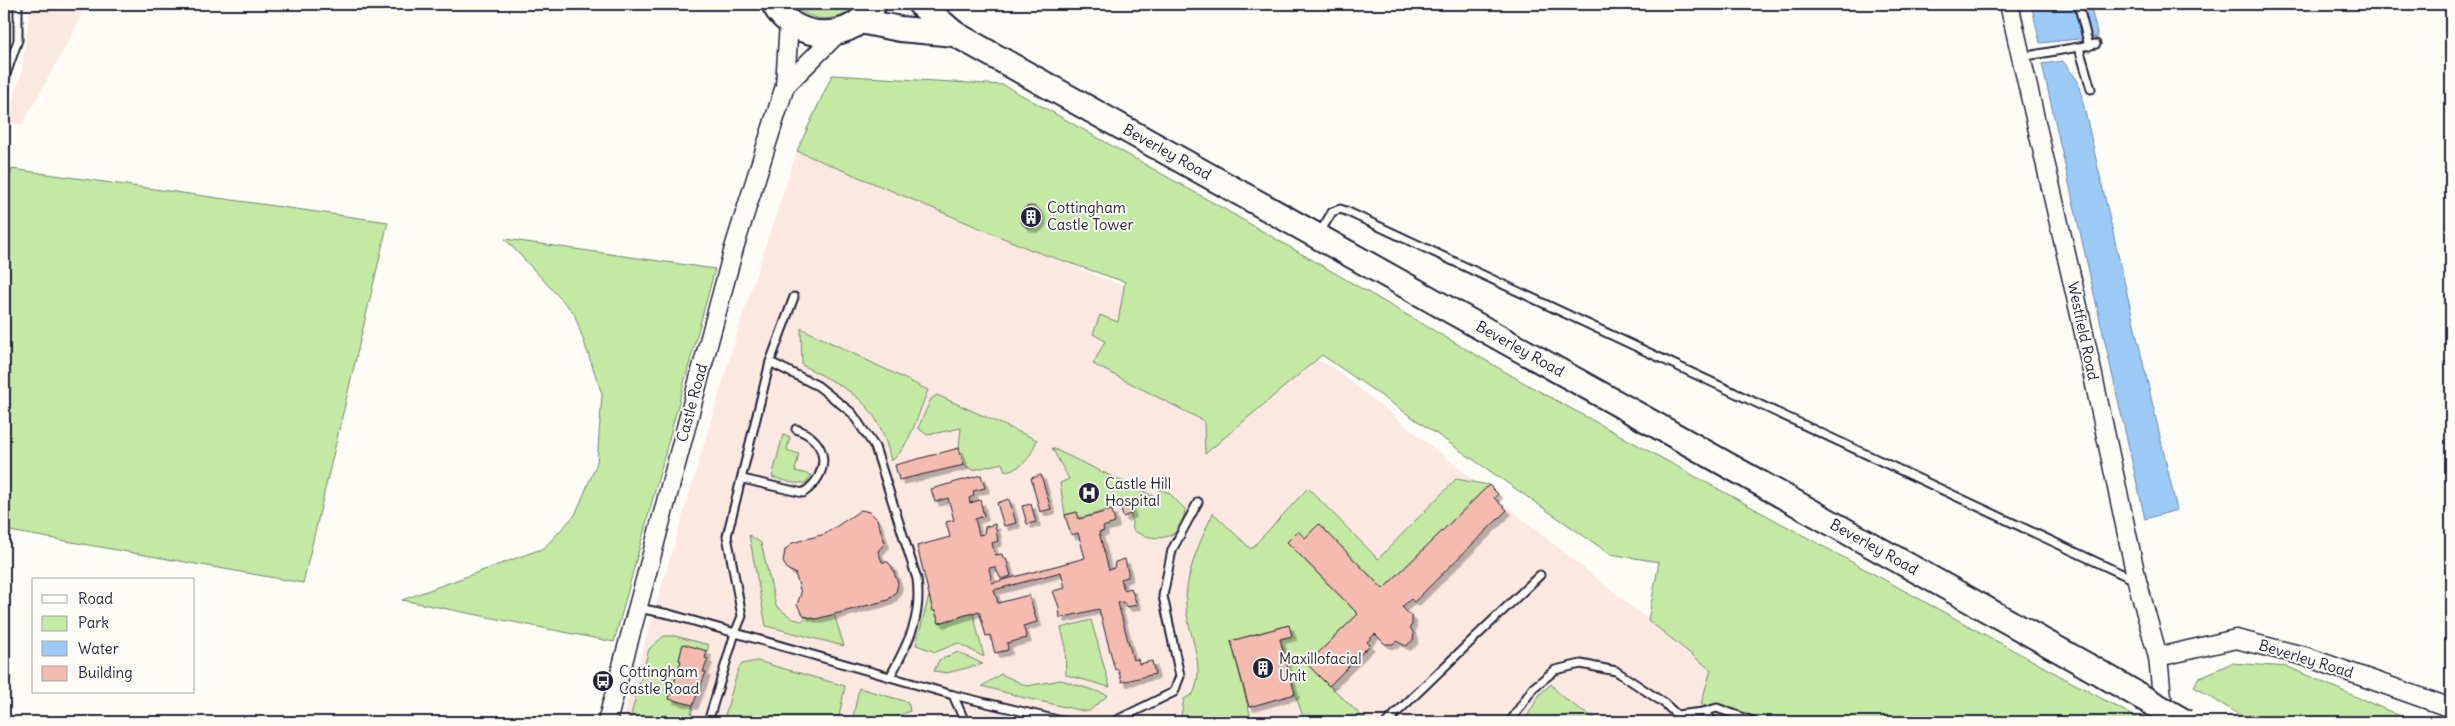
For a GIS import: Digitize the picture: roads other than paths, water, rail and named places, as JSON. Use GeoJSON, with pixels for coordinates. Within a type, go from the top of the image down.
{"type":"FeatureCollection","features":[{"type":"Feature","properties":{"kind":"highway","name":"Beverley Road"},"geometry":{"type":"LineString","coordinates":[[920,4],[955,34],[2185,722]]}},
{"type":"Feature","properties":{"kind":"highway","name":"Beverley Road"},"geometry":{"type":"LineString","coordinates":[[867,12],[900,29],[955,34]]}},
{"type":"Feature","properties":{"kind":"highway"},"geometry":{"type":"LineString","coordinates":[[782,13],[804,30],[821,34],[839,32],[867,12]]}},
{"type":"Feature","properties":{"kind":"street","name":"Westfield Road"},"geometry":{"type":"LineString","coordinates":[[2009,4],[2082,324],[2137,581],[2158,657],[2164,722]]}},
{"type":"Feature","properties":{"kind":"street","name":"Castle Road"},"geometry":{"type":"LineString","coordinates":[[607,722],[734,248],[785,86],[782,13]]}},
{"type":"Feature","properties":{"kind":"street","name":"Castle Road"},"geometry":{"type":"LineString","coordinates":[[785,86],[839,32]]}},
{"type":"Feature","properties":{"kind":"street","name":"Beverley Road"},"geometry":{"type":"LineString","coordinates":[[2158,657],[2236,639],[2304,656],[2451,708]]}},
{"type":"Feature","properties":{"kind":"lane"},"geometry":{"type":"LineString","coordinates":[[4,80],[18,40],[18,4]]}},
{"type":"Feature","properties":{"kind":"lane"},"geometry":{"type":"LineString","coordinates":[[2021,57],[2093,45],[2079,7]]}},
{"type":"Feature","properties":{"kind":"lane"},"geometry":{"type":"LineString","coordinates":[[2079,48],[2091,89]]}},
{"type":"Feature","properties":{"kind":"lane"},"geometry":{"type":"LineString","coordinates":[[1317,236],[1332,212],[1340,209],[1346,211],[2137,581]]}},
{"type":"Feature","properties":{"kind":"lane"},"geometry":{"type":"LineString","coordinates":[[708,722],[742,616],[727,536],[770,362],[794,297]]}},
{"type":"Feature","properties":{"kind":"lane"},"geometry":{"type":"LineString","coordinates":[[770,362],[806,379],[836,399],[852,413],[875,446],[917,579],[920,597],[912,634],[890,677]]}},
{"type":"Feature","properties":{"kind":"lane"},"geometry":{"type":"LineString","coordinates":[[742,479],[791,492],[803,493],[813,487],[824,462],[822,450],[815,439],[796,429]]}},
{"type":"Feature","properties":{"kind":"lane"},"geometry":{"type":"LineString","coordinates":[[1113,722],[1174,692],[1180,676],[1164,596],[1172,550],[1198,502]]}},
{"type":"Feature","properties":{"kind":"lane"},"geometry":{"type":"LineString","coordinates":[[1387,722],[1540,575]]}},
{"type":"Feature","properties":{"kind":"lane"},"geometry":{"type":"LineString","coordinates":[[638,608],[669,614],[953,695],[1066,722]]}},
{"type":"Feature","properties":{"kind":"lane"},"geometry":{"type":"LineString","coordinates":[[1510,722],[1533,688],[1555,670],[1581,664],[1616,671],[1678,718],[1717,708],[1755,722]]}},
{"type":"Feature","properties":{"kind":"lane"},"geometry":{"type":"LineString","coordinates":[[953,695],[965,722]]}},
{"type":"Feature","properties":{"kind":"lane"},"geometry":{"type":"LineString","coordinates":[[1702,712],[1714,722]]}},
{"type":"Feature","properties":{"kind":"water"},"geometry":{"type":"Polygon","coordinates":[[[2031,4],[2090,4],[2098,37],[2040,43],[2031,4]]]}},
{"type":"Feature","properties":{"kind":"water"},"geometry":{"type":"Polygon","coordinates":[[[2063,61],[2078,81],[2177,510],[2145,519],[2042,64],[2063,61]]]}},
{"type":"Feature","properties":{"kind":"place","name":"Cottingham Castle Tower"},"geometry":{"type":"Point","coordinates":[1031,217]}},
{"type":"Feature","properties":{"kind":"place","name":"Castle Hill Hospital"},"geometry":{"type":"Point","coordinates":[1089,493]}},
{"type":"Feature","properties":{"kind":"place","name":"Maxillofacial Unit"},"geometry":{"type":"Point","coordinates":[1263,668]}},
{"type":"Feature","properties":{"kind":"place","name":"Cottingham Castle Road"},"geometry":{"type":"Point","coordinates":[603,681]}}]}
